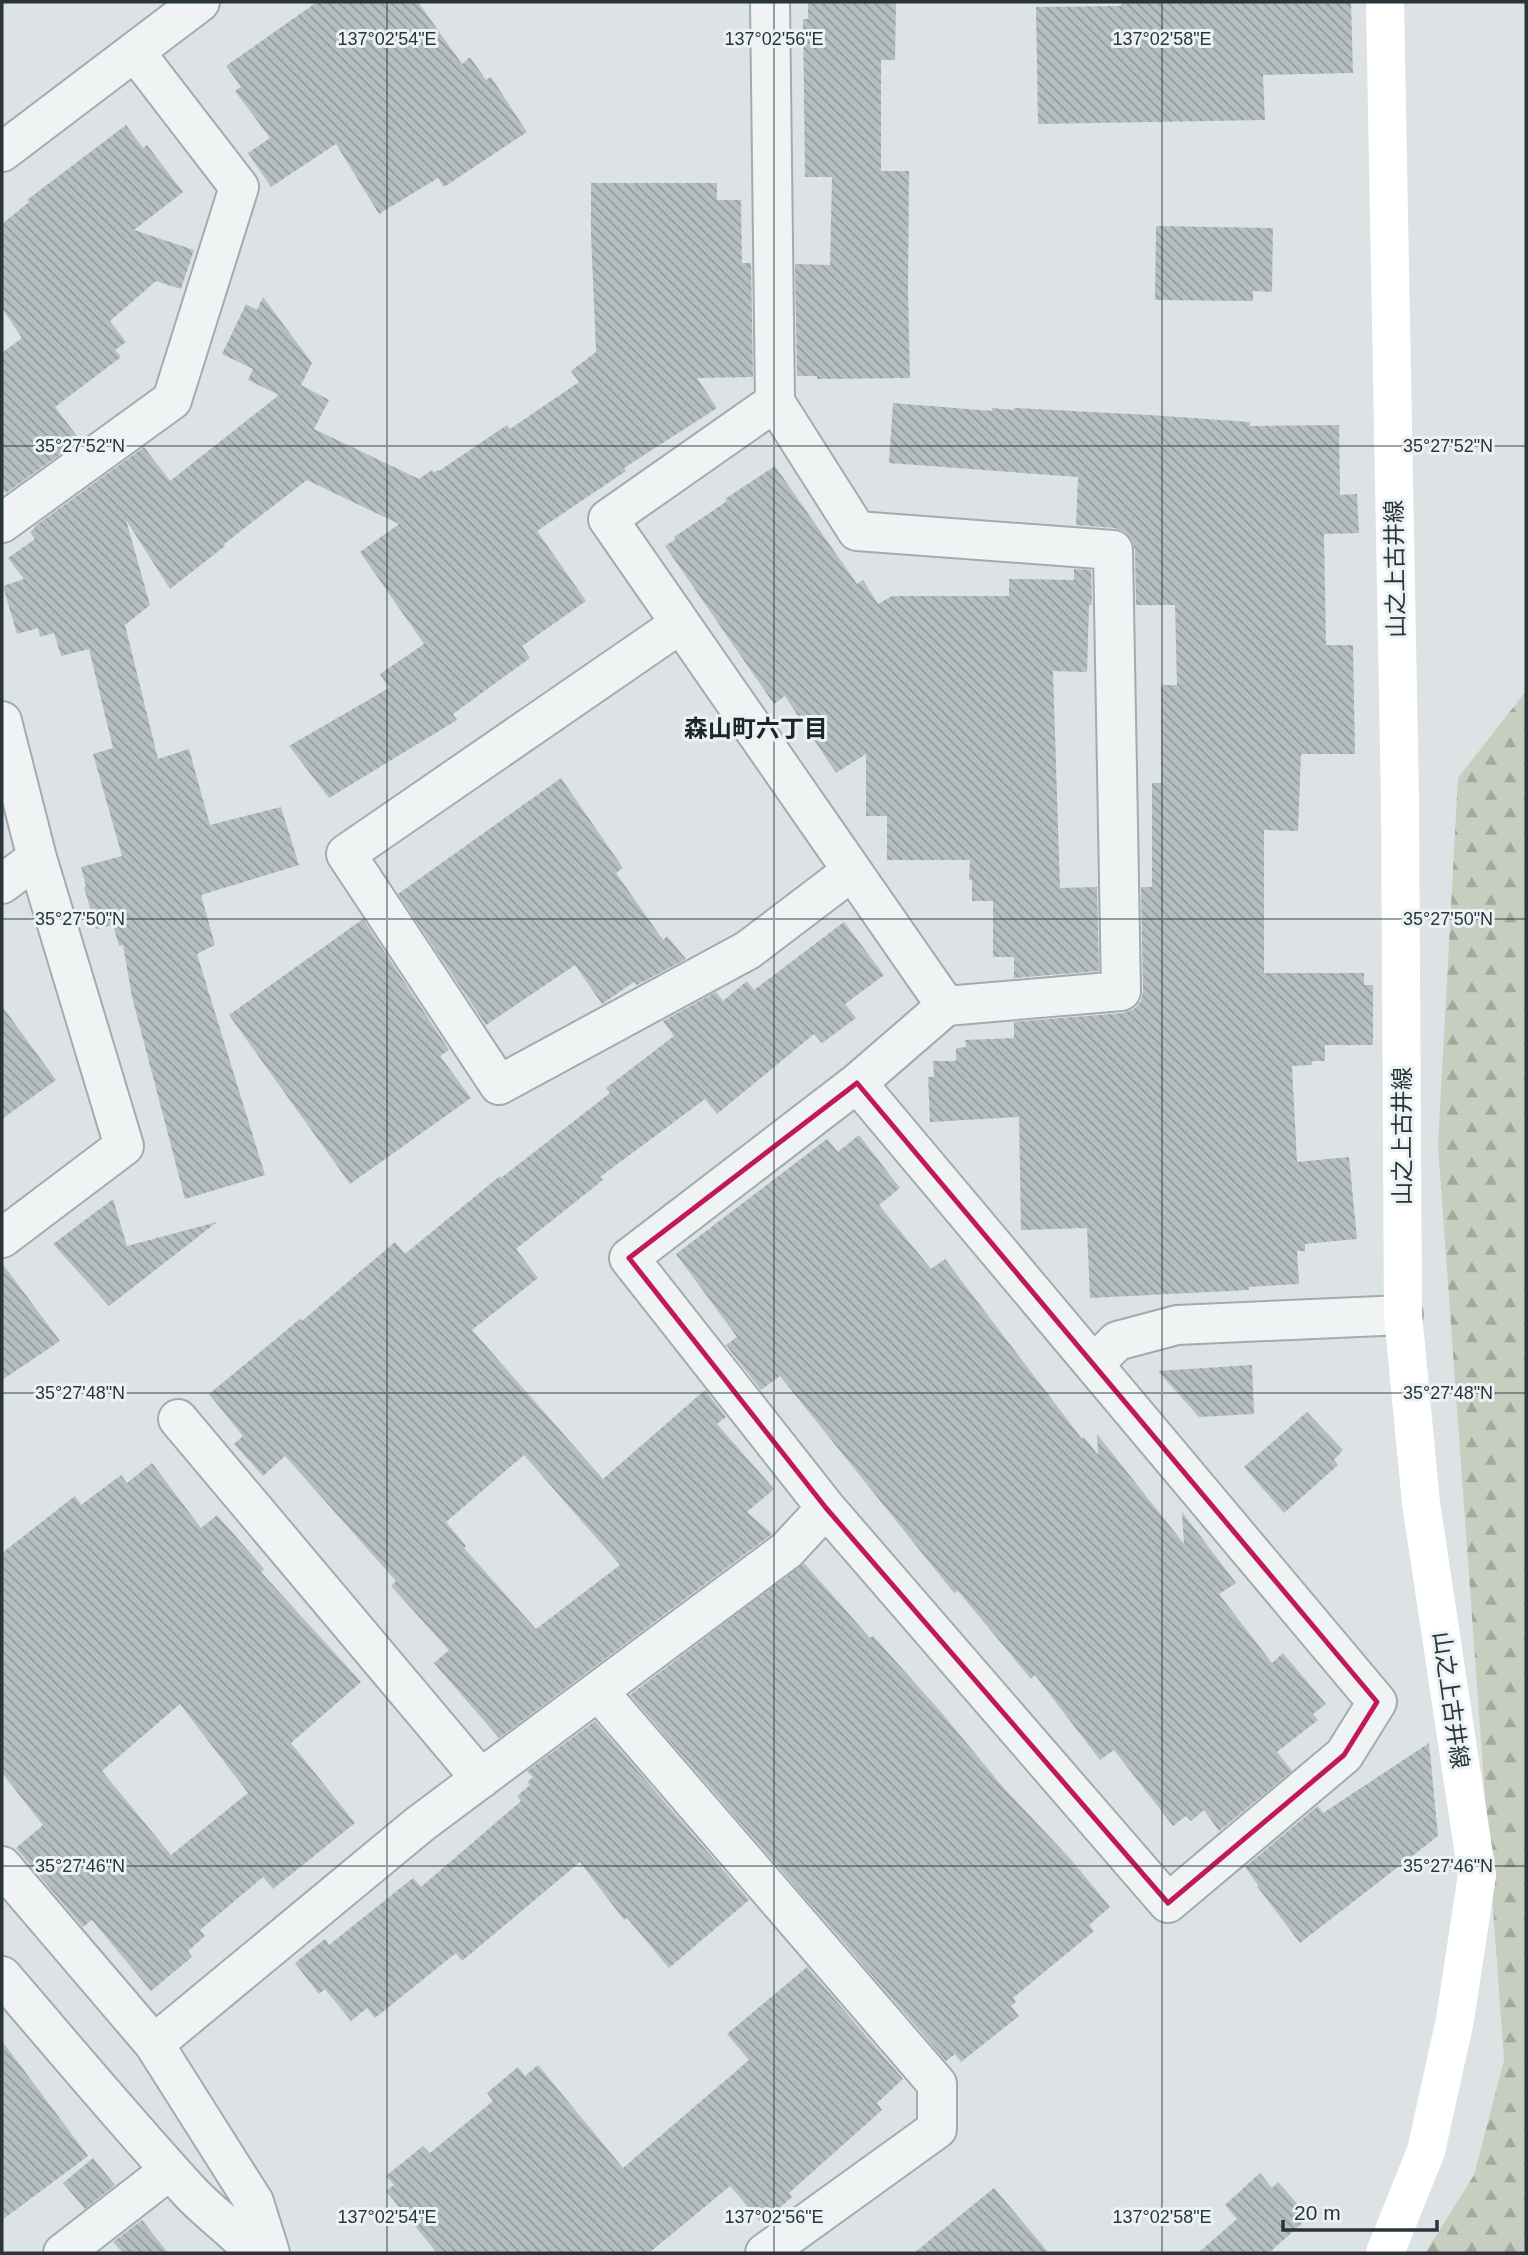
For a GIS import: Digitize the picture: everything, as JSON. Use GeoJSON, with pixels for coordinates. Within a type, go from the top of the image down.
{"type":"FeatureCollection","features":[{"type":"Feature","properties":{"kind":"main road","name":"山之上古井線"},"geometry":{"type":"LineString","coordinates":[[1385,2],[1400,800],[1403,1315],[1421,1503],[1476,1875],[1455,2020],[1426,2151],[1385,2253]]}},
{"type":"Feature","properties":{"kind":"street"},"geometry":{"type":"LineString","coordinates":[[2,152],[200,2]]}},
{"type":"Feature","properties":{"kind":"street"},"geometry":{"type":"LineString","coordinates":[[770,2],[775,402],[857,531],[1113,550],[1121,991],[946,1006],[857,1083],[629,1258],[827,1508],[1168,1903],[1344,1755],[1377,1702],[857,1083]]}},
{"type":"Feature","properties":{"kind":"street"},"geometry":{"type":"LineString","coordinates":[[2,523],[172,400],[239,187],[135,52]]}},
{"type":"Feature","properties":{"kind":"street"},"geometry":{"type":"LineString","coordinates":[[775,402],[607,519],[946,1006]]}},
{"type":"Feature","properties":{"kind":"street"},"geometry":{"type":"LineString","coordinates":[[680,624],[346,854],[499,1085],[748,950],[852,871]]}},
{"type":"Feature","properties":{"kind":"street"},"geometry":{"type":"LineString","coordinates":[[2,721],[37,858],[124,1146],[2,1238]]}},
{"type":"Feature","properties":{"kind":"street"},"geometry":{"type":"LineString","coordinates":[[2,884],[37,858]]}},
{"type":"Feature","properties":{"kind":"street"},"geometry":{"type":"LineString","coordinates":[[1094,1364],[1117,1341],[1177,1325],[1403,1315]]}},
{"type":"Feature","properties":{"kind":"street"},"geometry":{"type":"LineString","coordinates":[[178,1419],[481,1779]]}},
{"type":"Feature","properties":{"kind":"street"},"geometry":{"type":"LineString","coordinates":[[154,2044],[420,1824],[787,1550],[827,1508]]}},
{"type":"Feature","properties":{"kind":"street"},"geometry":{"type":"LineString","coordinates":[[598,1691],[937,2084],[937,2129],[765,2253]]}},
{"type":"Feature","properties":{"kind":"street"},"geometry":{"type":"LineString","coordinates":[[2,1867],[154,2044],[254,2202],[270,2253]]}},
{"type":"Feature","properties":{"kind":"street"},"geometry":{"type":"LineString","coordinates":[[2,1976],[170,2170],[202,2205],[241,2237],[255,2253]]}},
{"type":"Feature","properties":{"kind":"street"},"geometry":{"type":"LineString","coordinates":[[63,2253],[170,2170]]}},
{"type":"Feature","properties":{"kind":"highlighted area"},"geometry":{"type":"Polygon","coordinates":[[[857,1083],[1377,1702],[1344,1755],[1168,1903],[826,1508],[629,1258],[857,1083]]]}},
{"type":"Feature","properties":{"kind":"green space"},"geometry":{"type":"Polygon","coordinates":[[[1526,691],[1526,2253],[1425,2253],[1474,2175],[1504,2060],[1438,1145],[1458,778],[1526,691]]]}},
{"type":"Feature","properties":{"kind":"building"},"geometry":{"type":"Polygon","coordinates":[[[317,2],[418,2],[462,64],[470,57],[486,80],[491,77],[527,132],[444,187],[438,178],[379,214],[336,144],[271,187],[248,153],[270,138],[235,91],[241,87],[226,66],[317,2]]]}},
{"type":"Feature","properties":{"kind":"building"},"geometry":{"type":"Polygon","coordinates":[[[808,2],[896,2],[895,60],[881,60],[881,171],[909,171],[910,378],[817,379],[817,376],[797,376],[795,264],[830,265],[832,177],[805,177],[803,19],[808,19],[808,2]]]}},
{"type":"Feature","properties":{"kind":"building"},"geometry":{"type":"Polygon","coordinates":[[[1351,2],[1353,73],[1263,75],[1265,120],[1038,124],[1036,7],[1121,6],[1121,3],[1351,2]]]}},
{"type":"Feature","properties":{"kind":"building"},"geometry":{"type":"Polygon","coordinates":[[[126,125],[143,148],[147,145],[183,192],[134,230],[194,250],[181,289],[156,281],[110,321],[126,342],[115,350],[121,357],[55,407],[80,440],[6,493],[2,488],[2,353],[22,338],[2,308],[2,224],[29,202],[27,200],[126,125]]]}},
{"type":"Feature","properties":{"kind":"building"},"geometry":{"type":"Polygon","coordinates":[[[591,183],[717,183],[717,200],[741,200],[742,263],[751,263],[753,377],[697,378],[717,408],[624,468],[626,471],[537,531],[586,601],[522,646],[530,658],[453,714],[457,720],[329,798],[289,746],[389,688],[380,674],[424,644],[360,552],[399,524],[307,480],[170,589],[126,520],[150,605],[125,625],[158,759],[189,749],[210,825],[281,807],[299,865],[201,895],[215,945],[197,954],[265,1175],[185,1199],[132,997],[123,945],[119,946],[113,925],[96,929],[84,887],[86,886],[81,867],[122,856],[93,754],[113,748],[89,649],[61,656],[54,633],[40,637],[38,628],[17,634],[3,586],[24,579],[8,558],[35,539],[30,532],[34,527],[144,447],[170,481],[279,395],[248,380],[253,369],[222,354],[246,304],[257,310],[263,297],[312,363],[301,385],[329,400],[314,429],[419,479],[432,470],[434,473],[439,471],[507,425],[510,429],[579,382],[571,371],[596,352],[591,183]]]}},
{"type":"Feature","properties":{"kind":"building"},"geometry":{"type":"Polygon","coordinates":[[[1156,226],[1273,228],[1272,292],[1253,291],[1253,301],[1155,300],[1156,226]]]}},
{"type":"Feature","properties":{"kind":"building"},"geometry":{"type":"Polygon","coordinates":[[[893,403],[992,411],[992,408],[1014,408],[1149,415],[1250,422],[1250,426],[1339,425],[1340,495],[1357,494],[1359,533],[1324,534],[1326,645],[1353,645],[1355,754],[1301,754],[1298,831],[1264,830],[1264,973],[1364,973],[1364,985],[1373,985],[1373,1045],[1325,1045],[1325,1061],[1292,1066],[1297,1162],[1349,1157],[1357,1239],[1305,1244],[1305,1251],[1297,1251],[1299,1284],[1249,1287],[1249,1290],[1090,1298],[1087,1228],[1021,1230],[1019,1117],[930,1122],[928,1077],[934,1077],[933,1061],[956,1061],[956,1048],[966,1047],[965,1040],[1014,1038],[1014,1022],[1123,1013],[1134,1009],[1141,1001],[1141,887],[1152,887],[1152,783],[1161,783],[1161,685],[1177,685],[1175,605],[1136,605],[1135,550],[1132,540],[1125,532],[1115,528],[1076,525],[1078,477],[889,463],[893,403]]]}},
{"type":"Feature","properties":{"kind":"building"},"geometry":{"type":"Polygon","coordinates":[[[775,466],[857,584],[863,580],[878,604],[892,596],[1009,596],[1009,579],[1074,580],[1074,569],[1091,570],[1092,605],[1089,605],[1087,672],[1053,671],[1060,888],[1097,887],[1099,971],[1014,978],[1014,957],[993,957],[993,901],[972,901],[970,860],[887,860],[887,816],[866,816],[866,754],[836,773],[785,696],[774,704],[665,546],[727,501],[725,499],[775,466]]]}},
{"type":"Feature","properties":{"kind":"building"},"geometry":{"type":"Polygon","coordinates":[[[561,778],[623,868],[616,873],[663,940],[667,936],[686,959],[637,985],[634,982],[602,1004],[575,965],[486,1025],[398,894],[561,778]]]}},
{"type":"Feature","properties":{"kind":"building"},"geometry":{"type":"Polygon","coordinates":[[[363,919],[449,1050],[440,1056],[471,1098],[350,1184],[229,1015],[363,919]]]}},
{"type":"Feature","properties":{"kind":"building"},"geometry":{"type":"Polygon","coordinates":[[[844,922],[884,975],[845,1004],[856,1018],[822,1043],[814,1034],[717,1114],[705,1099],[600,1177],[603,1180],[516,1249],[538,1278],[472,1330],[603,1479],[705,1390],[726,1417],[717,1424],[774,1489],[747,1512],[772,1534],[499,1738],[434,1663],[449,1650],[391,1586],[396,1581],[285,1456],[263,1476],[234,1444],[243,1436],[209,1394],[300,1319],[302,1321],[395,1242],[405,1254],[500,1176],[501,1178],[610,1093],[606,1088],[674,1036],[663,1021],[716,992],[723,1001],[747,981],[754,990],[844,922]],[[524,1455],[446,1522],[466,1546],[464,1548],[536,1629],[620,1565],[524,1455]]]}},
{"type":"Feature","properties":{"kind":"building"},"geometry":{"type":"Polygon","coordinates":[[[2,1006],[56,1080],[2,1119],[2,1006]]]}},
{"type":"Feature","properties":{"kind":"building"},"geometry":{"type":"Polygon","coordinates":[[[859,1135],[900,1188],[879,1205],[931,1269],[945,1259],[1082,1439],[1084,1437],[1098,1455],[1097,1434],[1184,1544],[1182,1512],[1236,1583],[1219,1594],[1272,1663],[1283,1653],[1326,1704],[1313,1714],[1318,1720],[1277,1752],[1292,1771],[1219,1831],[1204,1810],[1191,1821],[1186,1816],[1173,1826],[1114,1750],[1100,1760],[1035,1675],[1031,1679],[958,1591],[954,1593],[780,1376],[761,1390],[726,1345],[737,1337],[676,1254],[827,1139],[838,1152],[859,1135]]]}},
{"type":"Feature","properties":{"kind":"building"},"geometry":{"type":"Polygon","coordinates":[[[113,1199],[127,1246],[217,1222],[109,1306],[53,1244],[113,1199]]]}},
{"type":"Feature","properties":{"kind":"building"},"geometry":{"type":"Polygon","coordinates":[[[2,1263],[60,1341],[2,1380],[2,1263]]]}},
{"type":"Feature","properties":{"kind":"building"},"geometry":{"type":"Polygon","coordinates":[[[1252,1365],[1254,1414],[1199,1417],[1158,1371],[1252,1365]]]}},
{"type":"Feature","properties":{"kind":"building"},"geometry":{"type":"Polygon","coordinates":[[[1307,1412],[1343,1450],[1334,1460],[1338,1465],[1284,1513],[1244,1467],[1307,1412]]]}},
{"type":"Feature","properties":{"kind":"building"},"geometry":{"type":"Polygon","coordinates":[[[152,1463],[201,1528],[217,1515],[264,1569],[261,1572],[361,1682],[291,1743],[355,1823],[273,1889],[263,1877],[200,1930],[205,1936],[188,1951],[192,1957],[151,1991],[92,1920],[83,1927],[16,1848],[43,1825],[2,1773],[2,1553],[75,1496],[81,1505],[121,1475],[127,1483],[152,1463]],[[180,1704],[102,1771],[171,1855],[248,1793],[180,1704]]]}},
{"type":"Feature","properties":{"kind":"building"},"geometry":{"type":"Polygon","coordinates":[[[804,1563],[870,1638],[873,1636],[941,1712],[1002,1786],[1074,1863],[1110,1907],[1089,1925],[1094,1931],[1013,1998],[1016,2002],[1011,2006],[1019,2016],[961,2062],[955,2054],[946,2061],[630,1695],[804,1563]]]}},
{"type":"Feature","properties":{"kind":"building"},"geometry":{"type":"Polygon","coordinates":[[[595,1721],[749,1900],[669,1968],[627,1918],[624,1920],[580,1862],[462,1961],[456,1953],[375,2018],[367,2008],[351,2021],[325,1989],[319,1994],[295,1963],[325,1939],[329,1945],[413,1878],[421,1887],[521,1801],[517,1796],[530,1785],[527,1782],[533,1777],[527,1771],[595,1721]]]}},
{"type":"Feature","properties":{"kind":"building"},"geometry":{"type":"Polygon","coordinates":[[[1429,1743],[1438,1836],[1300,1943],[1245,1867],[1318,1806],[1323,1813],[1429,1743]]]}},
{"type":"Feature","properties":{"kind":"building"},"geometry":{"type":"Polygon","coordinates":[[[807,1967],[903,2079],[877,2103],[882,2110],[789,2193],[792,2197],[762,2223],[730,2186],[649,2253],[437,2253],[386,2191],[394,2185],[386,2176],[423,2146],[430,2153],[493,2101],[487,2093],[518,2067],[525,2076],[538,2065],[623,2168],[749,2060],[727,2034],[807,1967]]]}},
{"type":"Feature","properties":{"kind":"building"},"geometry":{"type":"Polygon","coordinates":[[[2,2041],[88,2156],[2,2220],[2,2041]]]}},
{"type":"Feature","properties":{"kind":"building"},"geometry":{"type":"Polygon","coordinates":[[[93,2158],[115,2185],[85,2209],[63,2183],[93,2158]]]}},
{"type":"Feature","properties":{"kind":"building"},"geometry":{"type":"Polygon","coordinates":[[[1260,2173],[1272,2188],[1278,2182],[1309,2217],[1269,2253],[1198,2253],[1237,2219],[1225,2205],[1260,2173]]]}},
{"type":"Feature","properties":{"kind":"building"},"geometry":{"type":"Polygon","coordinates":[[[994,2188],[1049,2253],[914,2253],[994,2188]]]}},
{"type":"Feature","properties":{"kind":"building"},"geometry":{"type":"Polygon","coordinates":[[[142,2220],[168,2253],[123,2253],[113,2242],[142,2220]]]}},
{"type":"Feature","properties":{"kind":"district","name":"森山町六丁目"},"geometry":{"type":"Point","coordinates":[756,729]}}]}
